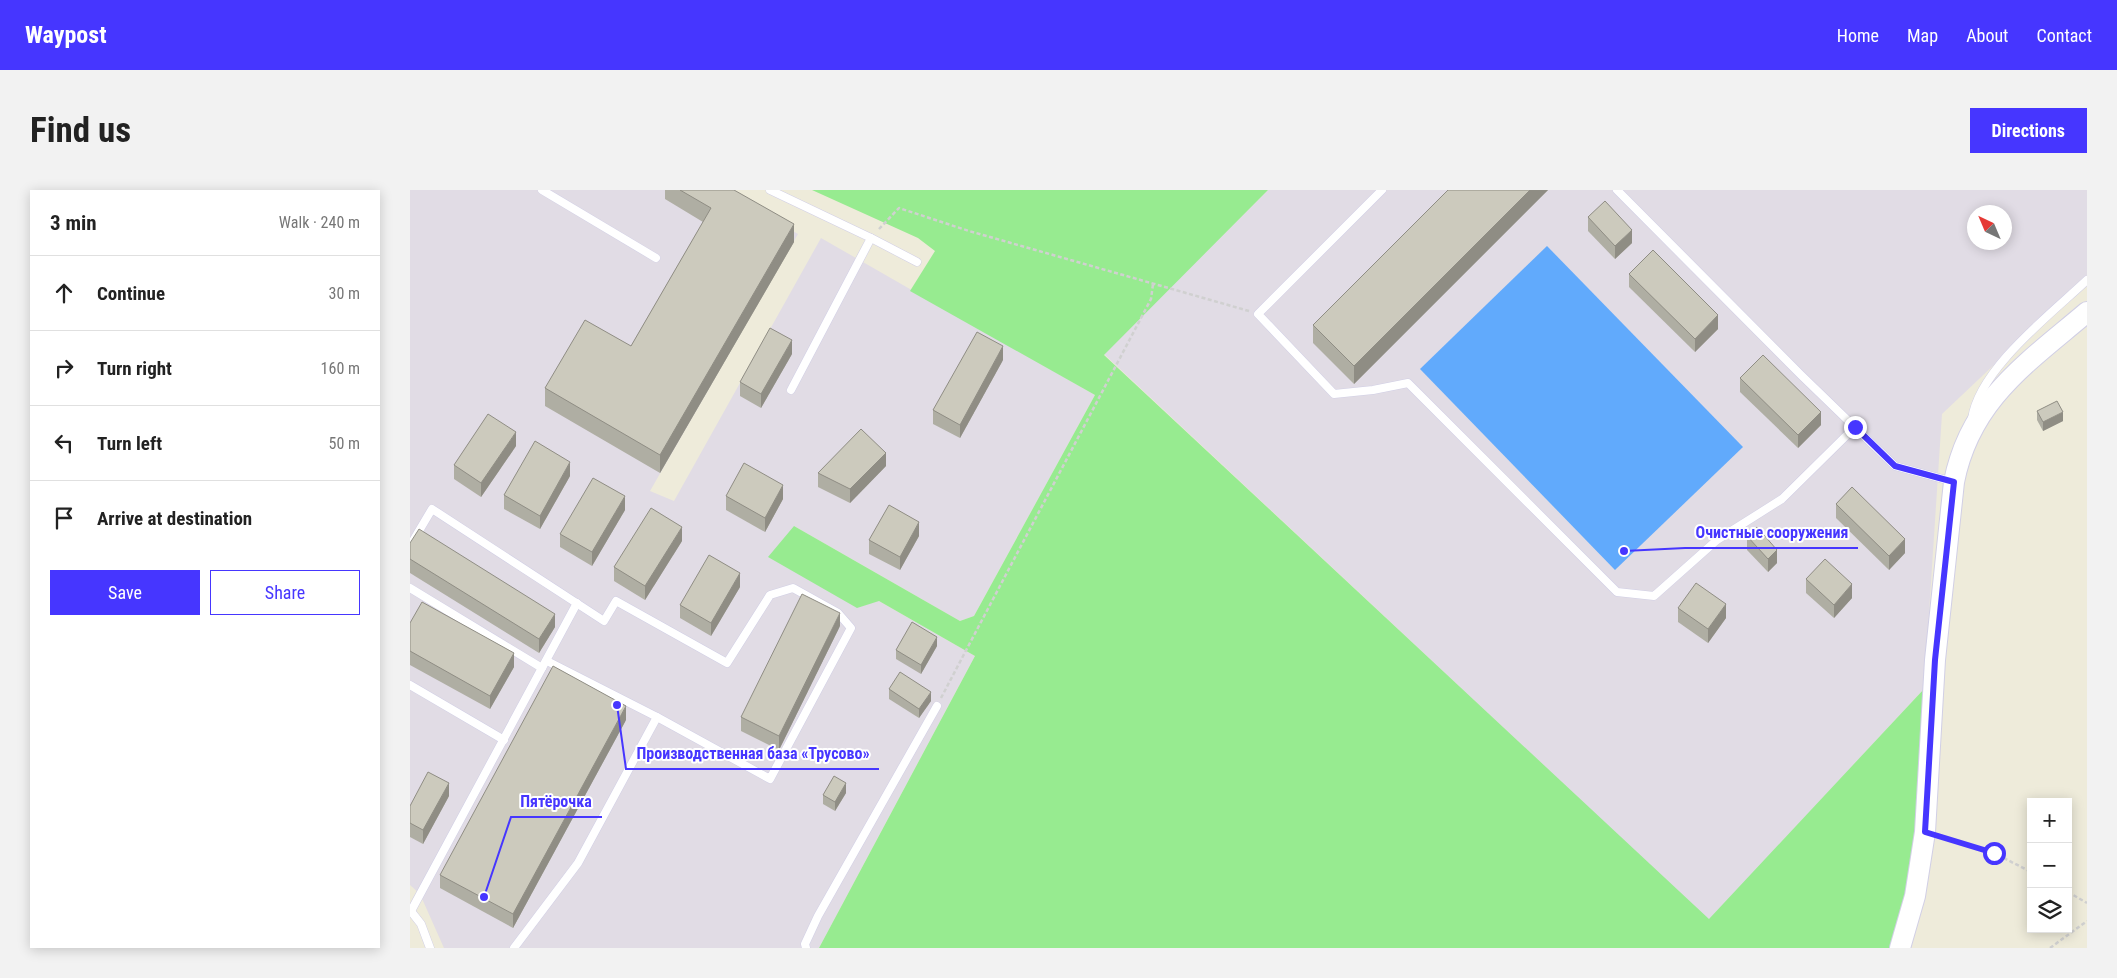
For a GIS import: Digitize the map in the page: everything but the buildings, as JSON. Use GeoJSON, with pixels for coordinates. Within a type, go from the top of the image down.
{"type":"FeatureCollection","features":[{"type":"Feature","properties":{"kind":"street"},"geometry":{"type":"LineString","coordinates":[[1900,948],[1915,896],[1925,832],[1935,660],[1954,482],[1959,457],[1971,430],[1987,404],[2010,378],[2087,312]]}},
{"type":"Feature","properties":{"kind":"lane"},"geometry":{"type":"LineString","coordinates":[[542,190],[656,258]]}},
{"type":"Feature","properties":{"kind":"lane"},"geometry":{"type":"LineString","coordinates":[[770,190],[917,262]]}},
{"type":"Feature","properties":{"kind":"lane"},"geometry":{"type":"LineString","coordinates":[[1382,190],[1258,314],[1334,394],[1373,390],[1408,383],[1617,592],[1654,596],[1717,540],[1782,499],[1855,427]]}},
{"type":"Feature","properties":{"kind":"lane"},"geometry":{"type":"LineString","coordinates":[[1617,190],[1895,466],[1954,482]]}},
{"type":"Feature","properties":{"kind":"lane"},"geometry":{"type":"LineString","coordinates":[[790,390],[870,238]]}},
{"type":"Feature","properties":{"kind":"lane"},"geometry":{"type":"LineString","coordinates":[[1971,430],[1974,406],[1986,382],[2006,357],[2087,280]]}},
{"type":"Feature","properties":{"kind":"lane"},"geometry":{"type":"LineString","coordinates":[[410,546],[432,509],[604,621],[616,601],[727,663],[770,595],[793,588],[838,613],[851,628],[770,779],[657,717],[547,661]]}},
{"type":"Feature","properties":{"kind":"lane"},"geometry":{"type":"LineString","coordinates":[[410,588],[542,668]]}},
{"type":"Feature","properties":{"kind":"lane"},"geometry":{"type":"LineString","coordinates":[[430,948],[421,924],[411,911],[578,603]]}},
{"type":"Feature","properties":{"kind":"lane"},"geometry":{"type":"LineString","coordinates":[[410,685],[504,740]]}},
{"type":"Feature","properties":{"kind":"lane"},"geometry":{"type":"LineString","coordinates":[[806,948],[805,944],[818,916],[937,706]]}},
{"type":"Feature","properties":{"kind":"lane"},"geometry":{"type":"LineString","coordinates":[[514,948],[578,864],[657,717]]}},
{"type":"Feature","properties":{"kind":"path"},"geometry":{"type":"LineString","coordinates":[[870,238],[899,208],[979,234],[1258,314]]}},
{"type":"Feature","properties":{"kind":"path"},"geometry":{"type":"LineString","coordinates":[[937,706],[1151,299],[1153,284]]}},
{"type":"Feature","properties":{"kind":"path"},"geometry":{"type":"LineString","coordinates":[[1925,832],[1994,853],[2027,870]]}},
{"type":"Feature","properties":{"kind":"path"},"geometry":{"type":"LineString","coordinates":[[2072,894],[2087,903]]}},
{"type":"Feature","properties":{"kind":"path"},"geometry":{"type":"LineString","coordinates":[[2050,948],[2087,921]]}},
{"type":"Feature","properties":{"kind":"shaded area"},"geometry":{"type":"Polygon","coordinates":[[[410,190],[721,190],[798,234],[650,491],[674,501],[821,238],[1095,395],[974,616],[960,621],[794,526],[879,601],[975,656],[819,948],[444,948],[420,894],[410,885],[410,190]]]}},
{"type":"Feature","properties":{"kind":"shaded area"},"geometry":{"type":"Polygon","coordinates":[[[1268,190],[2087,190],[2087,277],[1942,414],[1924,689],[1709,920],[1104,354],[1268,190]]]}},
{"type":"Feature","properties":{"kind":"green space"},"geometry":{"type":"Polygon","coordinates":[[[812,190],[1268,190],[1104,355],[1709,919],[1924,689],[1915,855],[1898,948],[819,948],[975,656],[879,601],[857,608],[768,557],[794,526],[960,621],[974,616],[1095,395],[910,291],[935,251],[918,238],[812,190]]]}},
{"type":"Feature","properties":{"kind":"water"},"geometry":{"type":"Polygon","coordinates":[[[1547,246],[1743,447],[1615,570],[1420,369],[1547,246]]]}},
{"type":"Feature","properties":{"kind":"place","name":"Очистные сооружения"},"geometry":{"type":"Point","coordinates":[1624,551]}},
{"type":"Feature","properties":{"kind":"place","name":"Производственная база «Трусово»"},"geometry":{"type":"Point","coordinates":[617,705]}},
{"type":"Feature","properties":{"kind":"place","name":"Пятёрочка"},"geometry":{"type":"Point","coordinates":[484,897]}},
{"type":"Feature","properties":{"kind":"route"},"geometry":{"type":"LineString","coordinates":[[1855,427],[1895,466],[1954,482],[1935,660],[1925,832],[1994,853]]}}]}
